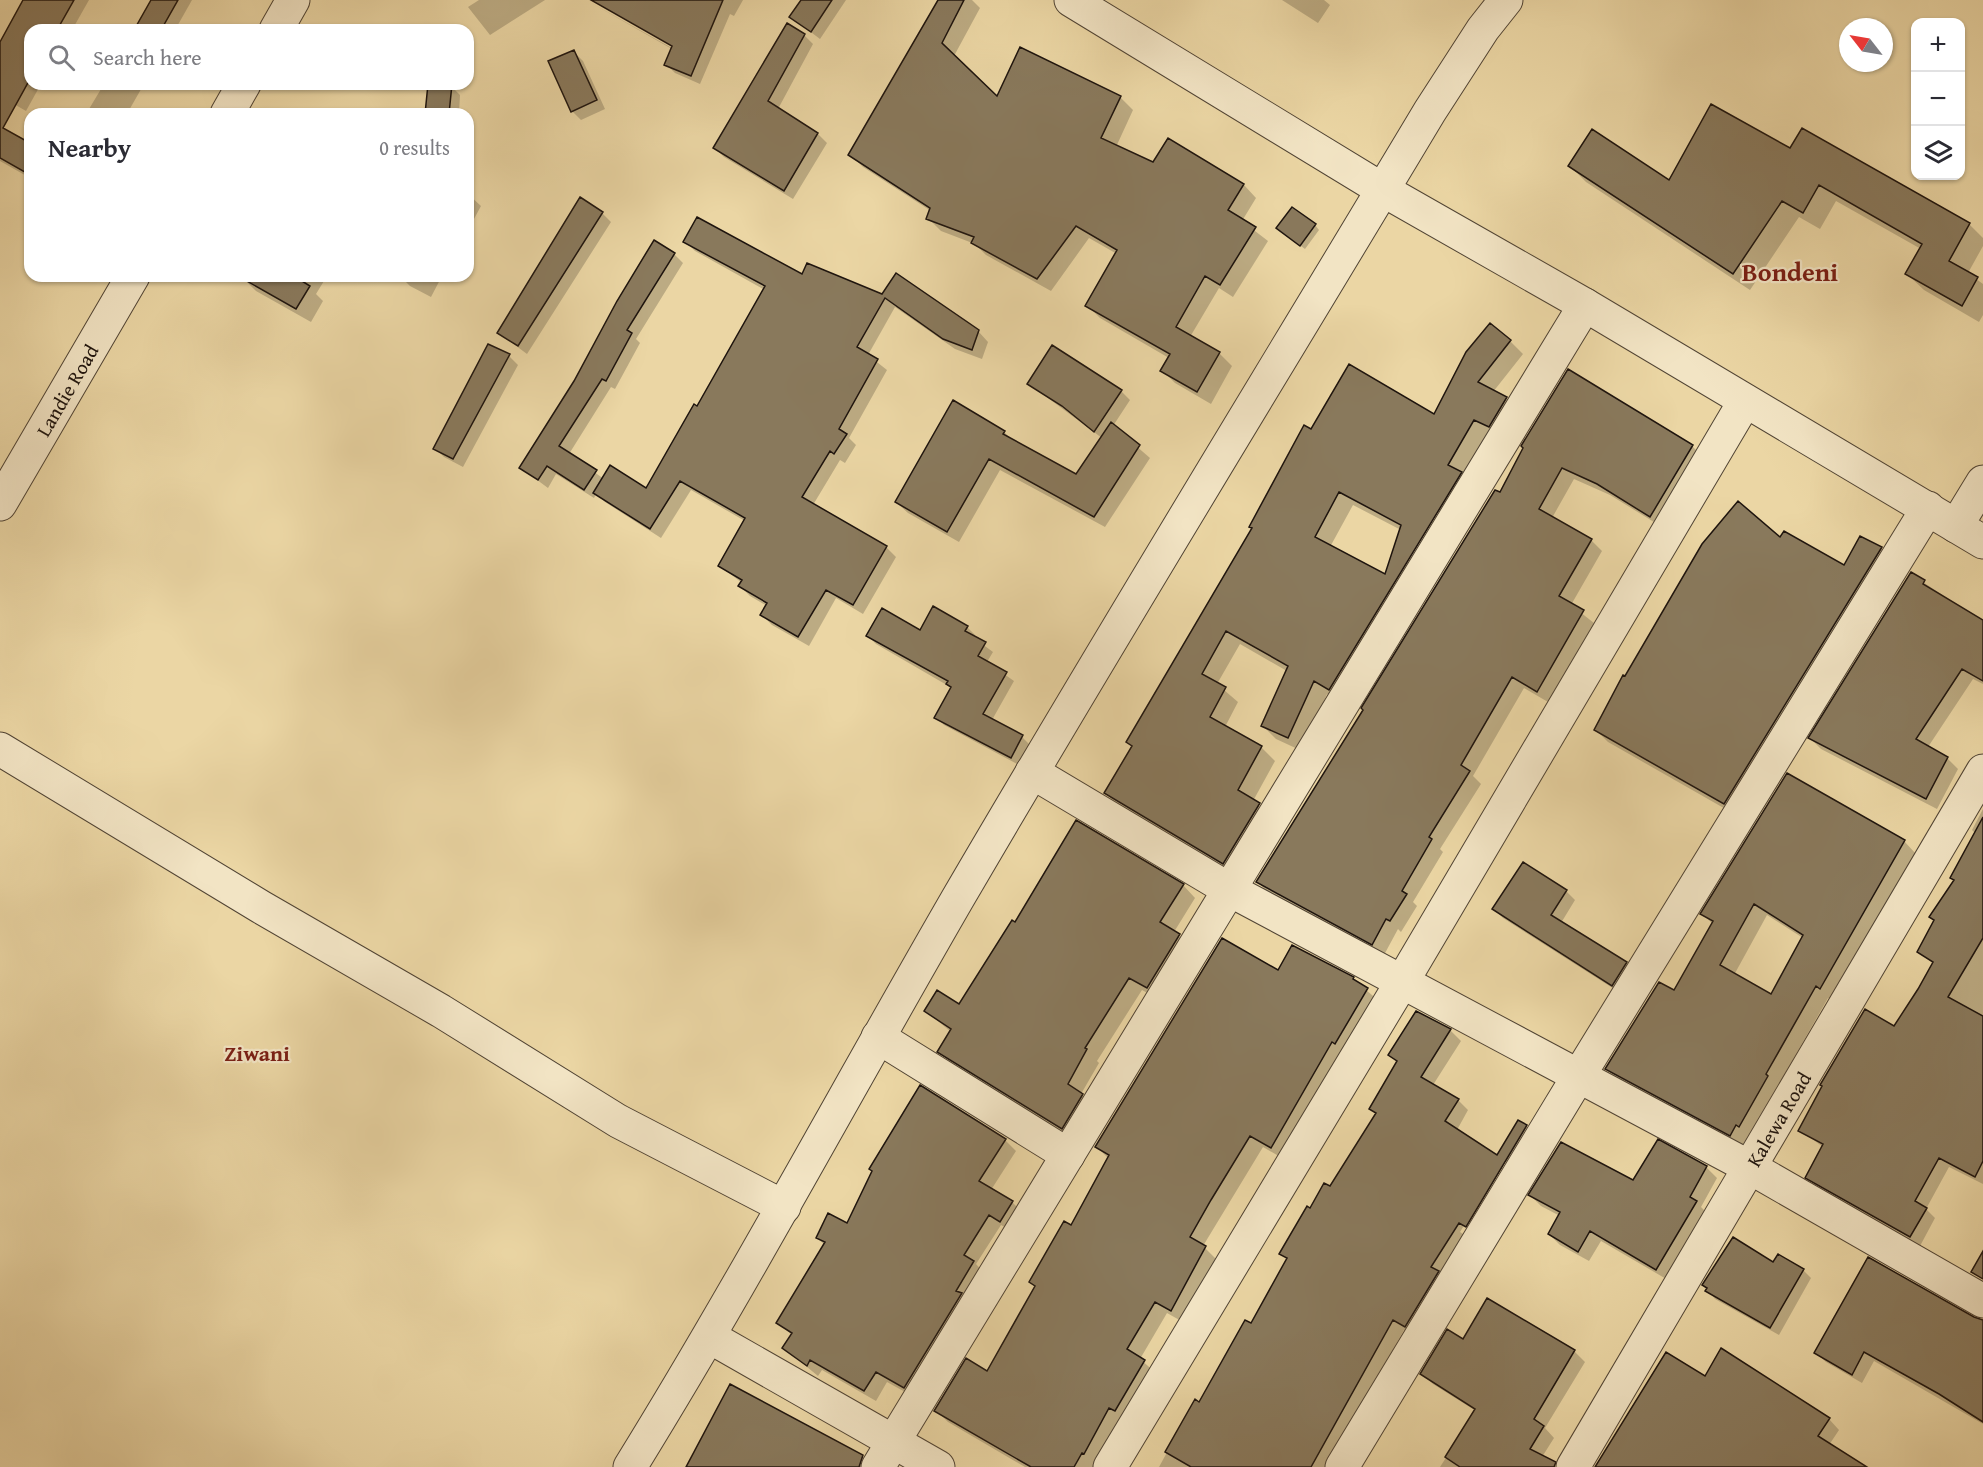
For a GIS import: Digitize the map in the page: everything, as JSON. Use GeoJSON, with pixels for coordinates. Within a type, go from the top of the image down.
{"type":"FeatureCollection","features":[{"type":"Feature","properties":{"kind":"street"},"geometry":{"type":"LineString","coordinates":[[279,24],[293,0]]}},
{"type":"Feature","properties":{"kind":"street"},"geometry":{"type":"LineString","coordinates":[[1071,0],[1383,189],[1585,305],[1970,534],[1983,482]]}},
{"type":"Feature","properties":{"kind":"street"},"geometry":{"type":"LineString","coordinates":[[630,1467],[711,1337],[878,1037],[1032,772],[1383,189],[1483,29],[1506,0]]}},
{"type":"Feature","properties":{"kind":"street"},"geometry":{"type":"LineString","coordinates":[[230,108],[241,90]]}},
{"type":"Feature","properties":{"kind":"street","name":"Landie Road"},"geometry":{"type":"LineString","coordinates":[[0,504],[130,282]]}},
{"type":"Feature","properties":{"kind":"street"},"geometry":{"type":"LineString","coordinates":[[886,1454],[1585,305]]}},
{"type":"Feature","properties":{"kind":"street"},"geometry":{"type":"LineString","coordinates":[[1110,1467],[1402,982],[1745,401]]}},
{"type":"Feature","properties":{"kind":"street"},"geometry":{"type":"LineString","coordinates":[[1342,1467],[1578,1077],[1928,508]]}},
{"type":"Feature","properties":{"kind":"street"},"geometry":{"type":"LineString","coordinates":[[0,749],[261,907],[441,1011],[618,1121],[784,1207]]}},
{"type":"Feature","properties":{"kind":"street","name":"Kalewa Road"},"geometry":{"type":"LineString","coordinates":[[1573,1467],[1983,771]]}},
{"type":"Feature","properties":{"kind":"street"},"geometry":{"type":"LineString","coordinates":[[1032,772],[1230,890],[1751,1168],[1983,1301]]}},
{"type":"Feature","properties":{"kind":"street"},"geometry":{"type":"LineString","coordinates":[[878,1037],[1068,1155]]}},
{"type":"Feature","properties":{"kind":"street"},"geometry":{"type":"LineString","coordinates":[[711,1337],[886,1454],[938,1467]]}},
{"type":"Feature","properties":{"kind":"building"},"geometry":{"type":"Polygon","coordinates":[[[23,0],[74,0],[60,24],[24,24],[24,90],[3,128],[24,140],[24,172],[0,158],[0,42],[23,0]]]}},
{"type":"Feature","properties":{"kind":"building"},"geometry":{"type":"Polygon","coordinates":[[[151,0],[178,0],[164,24],[137,24],[151,0]]]}},
{"type":"Feature","properties":{"kind":"building"},"geometry":{"type":"Polygon","coordinates":[[[591,0],[723,0],[691,76],[664,65],[672,46],[591,0]]]}},
{"type":"Feature","properties":{"kind":"building"},"geometry":{"type":"Polygon","coordinates":[[[801,0],[832,0],[811,32],[789,17],[801,0]]]}},
{"type":"Feature","properties":{"kind":"building"},"geometry":{"type":"Polygon","coordinates":[[[938,0],[964,0],[942,43],[997,96],[1020,47],[1121,96],[1101,138],[1153,162],[1168,138],[1244,184],[1228,210],[1256,227],[1220,285],[1205,276],[1176,327],[1220,352],[1197,392],[1160,371],[1170,354],[1085,306],[1117,250],[1076,226],[1037,279],[971,243],[974,237],[926,219],[930,208],[848,155],[938,0]]]}},
{"type":"Feature","properties":{"kind":"building"},"geometry":{"type":"Polygon","coordinates":[[[787,23],[805,34],[768,101],[818,133],[784,191],[713,148],[787,23]]]}},
{"type":"Feature","properties":{"kind":"building"},"geometry":{"type":"Polygon","coordinates":[[[574,50],[597,100],[571,112],[548,61],[574,50]]]}},
{"type":"Feature","properties":{"kind":"building"},"geometry":{"type":"Polygon","coordinates":[[[427,90],[451,90],[450,108],[426,108],[427,90]]]}},
{"type":"Feature","properties":{"kind":"building"},"geometry":{"type":"Polygon","coordinates":[[[1711,104],[1790,148],[1802,128],[1970,223],[1949,261],[1978,277],[1962,306],[1905,274],[1922,244],[1819,185],[1803,213],[1782,201],[1733,274],[1568,166],[1592,129],[1669,180],[1711,104]]]}},
{"type":"Feature","properties":{"kind":"building"},"geometry":{"type":"Polygon","coordinates":[[[580,197],[603,212],[518,346],[497,333],[580,197]]]}},
{"type":"Feature","properties":{"kind":"building"},"geometry":{"type":"Polygon","coordinates":[[[1292,207],[1316,224],[1300,246],[1276,228],[1292,207]]]}},
{"type":"Feature","properties":{"kind":"building"},"geometry":{"type":"Polygon","coordinates":[[[697,217],[802,274],[807,263],[882,294],[896,273],[979,330],[972,350],[943,339],[885,298],[857,347],[878,359],[839,429],[847,434],[834,454],[830,451],[802,497],[887,546],[853,605],[826,590],[798,637],[760,615],[767,603],[738,586],[742,580],[718,566],[745,518],[680,481],[650,529],[593,493],[610,465],[646,488],[694,404],[697,406],[765,286],[683,242],[697,217]]]}},
{"type":"Feature","properties":{"kind":"building"},"geometry":{"type":"Polygon","coordinates":[[[654,240],[675,253],[627,330],[632,333],[606,381],[602,379],[559,446],[597,470],[584,490],[547,466],[538,480],[519,468],[574,381],[617,301],[654,240]]]}},
{"type":"Feature","properties":{"kind":"building"},"geometry":{"type":"Polygon","coordinates":[[[249,282],[304,282],[310,286],[296,309],[249,282]]]}},
{"type":"Feature","properties":{"kind":"building"},"geometry":{"type":"Polygon","coordinates":[[[1490,323],[1511,340],[1478,382],[1507,397],[1489,427],[1474,420],[1448,465],[1462,472],[1329,690],[1314,681],[1288,738],[1261,726],[1288,666],[1226,631],[1202,674],[1226,687],[1210,717],[1262,746],[1238,790],[1260,803],[1223,864],[1104,793],[1132,746],[1126,742],[1252,528],[1249,527],[1304,425],[1311,429],[1349,364],[1434,414],[1466,352],[1490,323]],[[1339,492],[1315,537],[1385,574],[1401,525],[1339,492]]]}},
{"type":"Feature","properties":{"kind":"building"},"geometry":{"type":"Polygon","coordinates":[[[488,344],[510,354],[453,459],[433,449],[488,344]]]}},
{"type":"Feature","properties":{"kind":"building"},"geometry":{"type":"Polygon","coordinates":[[[1052,345],[1122,390],[1094,432],[1062,406],[1027,384],[1052,345]]]}},
{"type":"Feature","properties":{"kind":"building"},"geometry":{"type":"Polygon","coordinates":[[[1568,369],[1693,445],[1650,517],[1597,484],[1562,468],[1539,509],[1592,539],[1559,596],[1584,610],[1537,692],[1512,677],[1461,765],[1470,771],[1429,837],[1432,839],[1402,891],[1407,894],[1390,921],[1386,919],[1372,945],[1256,882],[1363,710],[1361,708],[1495,490],[1500,492],[1523,448],[1521,446],[1568,369]]]}},
{"type":"Feature","properties":{"kind":"building"},"geometry":{"type":"Polygon","coordinates":[[[953,400],[1005,431],[1003,434],[1076,474],[1111,422],[1140,445],[1094,517],[989,459],[947,532],[895,502],[953,400]]]}},
{"type":"Feature","properties":{"kind":"building"},"geometry":{"type":"Polygon","coordinates":[[[1738,501],[1780,537],[1784,531],[1844,565],[1860,536],[1882,547],[1724,804],[1594,730],[1623,675],[1625,676],[1702,544],[1738,501]]]}},
{"type":"Feature","properties":{"kind":"building"},"geometry":{"type":"Polygon","coordinates":[[[1911,572],[1925,580],[1923,584],[1983,620],[1983,681],[1962,669],[1916,739],[1948,757],[1926,799],[1808,738],[1911,572]]]}},
{"type":"Feature","properties":{"kind":"building"},"geometry":{"type":"Polygon","coordinates":[[[933,606],[968,626],[965,631],[986,642],[978,656],[1007,672],[983,714],[1023,735],[1011,758],[934,718],[951,687],[946,684],[948,681],[866,636],[882,608],[920,630],[933,606]]]}},
{"type":"Feature","properties":{"kind":"building"},"geometry":{"type":"Polygon","coordinates":[[[1787,773],[1905,840],[1820,989],[1816,986],[1739,1127],[1736,1125],[1730,1136],[1605,1069],[1659,982],[1674,990],[1713,921],[1700,914],[1787,773]],[[1754,904],[1720,965],[1771,994],[1803,935],[1754,904]]]}},
{"type":"Feature","properties":{"kind":"building"},"geometry":{"type":"Polygon","coordinates":[[[1983,817],[1983,938],[1948,997],[1983,1016],[1983,1161],[1975,1177],[1939,1158],[1915,1201],[1927,1208],[1910,1237],[1805,1178],[1823,1144],[1798,1131],[1822,1086],[1820,1085],[1865,1009],[1894,1026],[1918,989],[1933,962],[1917,952],[1934,920],[1929,917],[1954,880],[1950,878],[1983,817]]]}},
{"type":"Feature","properties":{"kind":"building"},"geometry":{"type":"Polygon","coordinates":[[[1076,820],[1184,884],[1160,922],[1180,934],[1147,988],[1129,978],[1085,1048],[1087,1049],[1068,1084],[1083,1094],[1062,1129],[937,1052],[951,1029],[924,1011],[937,990],[959,1004],[1012,920],[1015,922],[1076,820]]]}},
{"type":"Feature","properties":{"kind":"building"},"geometry":{"type":"Polygon","coordinates":[[[1523,862],[1567,890],[1551,915],[1627,962],[1612,986],[1492,909],[1523,862]]]}},
{"type":"Feature","properties":{"kind":"building"},"geometry":{"type":"Polygon","coordinates":[[[1222,938],[1278,970],[1292,945],[1354,977],[1353,979],[1368,988],[1335,1044],[1332,1042],[1271,1148],[1250,1136],[1211,1200],[1190,1237],[1206,1246],[1171,1311],[1155,1302],[1127,1349],[1145,1360],[1115,1411],[1109,1408],[1084,1454],[1082,1453],[1074,1467],[1031,1467],[934,1411],[966,1358],[987,1371],[1035,1286],[1029,1282],[1064,1221],[1071,1225],[1109,1155],[1095,1147],[1222,938]]]}},
{"type":"Feature","properties":{"kind":"building"},"geometry":{"type":"Polygon","coordinates":[[[1416,1011],[1451,1029],[1421,1077],[1459,1099],[1445,1121],[1497,1155],[1518,1120],[1527,1125],[1466,1227],[1459,1223],[1431,1267],[1439,1271],[1405,1327],[1393,1320],[1311,1467],[1191,1467],[1165,1452],[1195,1399],[1199,1402],[1245,1320],[1251,1323],[1287,1258],[1279,1254],[1307,1206],[1310,1208],[1324,1183],[1330,1186],[1376,1113],[1369,1109],[1397,1061],[1388,1055],[1416,1011]]]}},
{"type":"Feature","properties":{"kind":"building"},"geometry":{"type":"Polygon","coordinates":[[[920,1085],[1006,1139],[979,1181],[1013,1201],[1000,1222],[989,1215],[964,1255],[974,1261],[956,1291],[962,1293],[904,1388],[876,1372],[864,1391],[810,1360],[807,1366],[782,1348],[792,1333],[776,1323],[825,1242],[816,1238],[828,1213],[847,1223],[872,1171],[869,1169],[920,1085]]]}},
{"type":"Feature","properties":{"kind":"building"},"geometry":{"type":"Polygon","coordinates":[[[1658,1139],[1707,1166],[1690,1197],[1697,1201],[1656,1270],[1590,1231],[1578,1252],[1548,1234],[1560,1212],[1528,1195],[1561,1142],[1633,1180],[1658,1139]]]}},
{"type":"Feature","properties":{"kind":"building"},"geometry":{"type":"Polygon","coordinates":[[[1733,1237],[1773,1262],[1778,1254],[1804,1269],[1770,1328],[1705,1291],[1707,1288],[1702,1285],[1733,1237]]]}},
{"type":"Feature","properties":{"kind":"building"},"geometry":{"type":"Polygon","coordinates":[[[1983,1251],[1983,1279],[1971,1272],[1983,1251]]]}},
{"type":"Feature","properties":{"kind":"building"},"geometry":{"type":"Polygon","coordinates":[[[1868,1257],[1983,1320],[1983,1422],[1939,1394],[1864,1352],[1852,1375],[1814,1353],[1868,1257]]]}},
{"type":"Feature","properties":{"kind":"building"},"geometry":{"type":"Polygon","coordinates":[[[1487,1298],[1575,1350],[1534,1419],[1544,1426],[1530,1449],[1556,1462],[1554,1467],[1460,1467],[1445,1457],[1475,1409],[1420,1374],[1447,1329],[1463,1339],[1487,1298]]]}},
{"type":"Feature","properties":{"kind":"building"},"geometry":{"type":"Polygon","coordinates":[[[1721,1348],[1830,1418],[1818,1436],[1867,1467],[1595,1467],[1666,1352],[1705,1376],[1721,1348]]]}},
{"type":"Feature","properties":{"kind":"building"},"geometry":{"type":"Polygon","coordinates":[[[730,1384],[863,1455],[859,1467],[686,1467],[730,1384]]]}},
{"type":"Feature","properties":{"kind":"district","name":"Bondeni"},"geometry":{"type":"Point","coordinates":[1790,271]}},
{"type":"Feature","properties":{"kind":"district","name":"Ziwani"},"geometry":{"type":"Point","coordinates":[257,1053]}}]}
